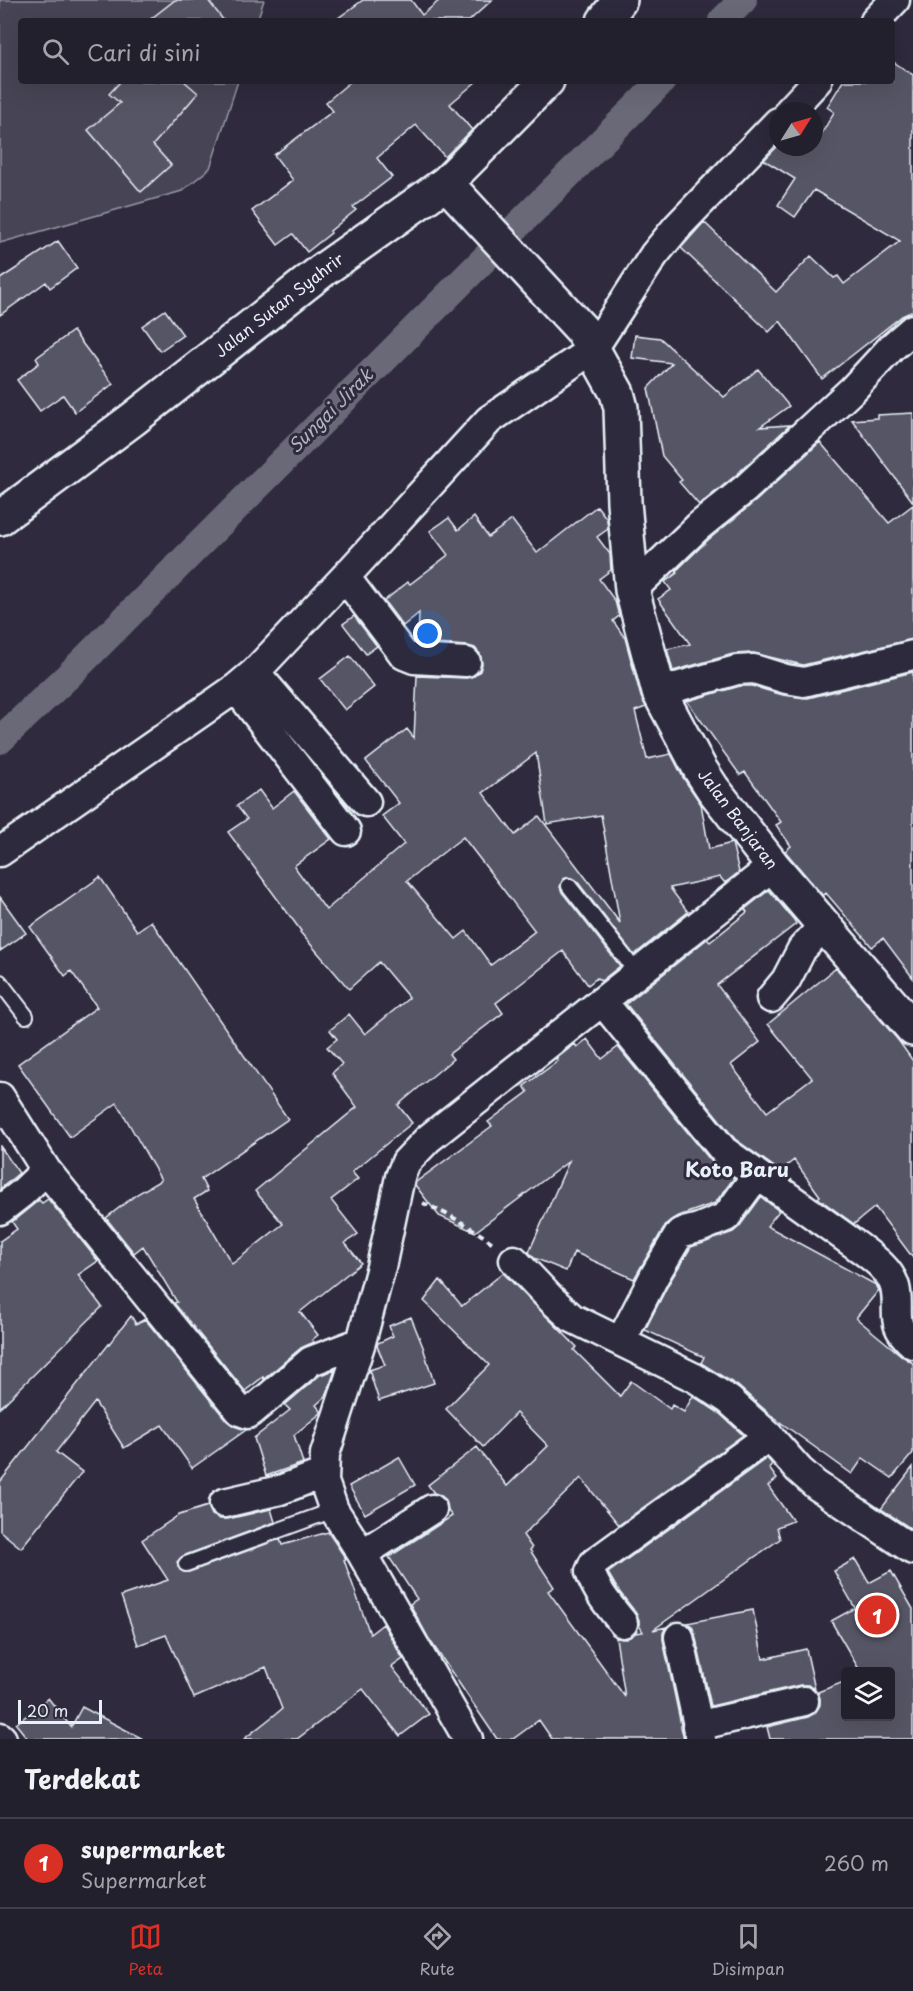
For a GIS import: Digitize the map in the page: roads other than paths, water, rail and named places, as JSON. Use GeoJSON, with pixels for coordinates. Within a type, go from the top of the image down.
{"type":"FeatureCollection","features":[{"type":"Feature","properties":{"kind":"street"},"geometry":{"type":"LineString","coordinates":[[605,18],[620,0]]}},
{"type":"Feature","properties":{"kind":"street"},"geometry":{"type":"LineString","coordinates":[[878,18],[895,0]]}},
{"type":"Feature","properties":{"kind":"street","name":"Jalan Sutan Syahrir"},"geometry":{"type":"LineString","coordinates":[[0,518],[133,419],[323,270],[452,191],[544,84]]}},
{"type":"Feature","properties":{"kind":"street"},"geometry":{"type":"LineString","coordinates":[[798,102],[815,84]]}},
{"type":"Feature","properties":{"kind":"street"},"geometry":{"type":"LineString","coordinates":[[0,852],[245,680],[345,577],[489,420],[587,340],[677,227],[769,131]]}},
{"type":"Feature","properties":{"kind":"street","name":"Jalan Banjaran"},"geometry":{"type":"LineString","coordinates":[[452,191],[587,340],[617,393],[621,408],[624,502],[632,590],[659,692],[700,769],[773,866],[913,1029]]}},
{"type":"Feature","properties":{"kind":"street"},"geometry":{"type":"LineString","coordinates":[[632,590],[699,526],[746,488],[853,389],[892,347],[913,329]]}},
{"type":"Feature","properties":{"kind":"street"},"geometry":{"type":"LineString","coordinates":[[345,577],[400,650],[408,657],[466,662]]}},
{"type":"Feature","properties":{"kind":"street"},"geometry":{"type":"LineString","coordinates":[[659,692],[737,670],[754,669],[804,682],[913,655]]}},
{"type":"Feature","properties":{"kind":"street"},"geometry":{"type":"LineString","coordinates":[[245,680],[366,802]]}},
{"type":"Feature","properties":{"kind":"street"},"geometry":{"type":"LineString","coordinates":[[245,680],[346,831]]}},
{"type":"Feature","properties":{"kind":"street"},"geometry":{"type":"LineString","coordinates":[[468,1739],[362,1554],[334,1510],[324,1482],[325,1454],[361,1342],[381,1267],[400,1177],[412,1153],[773,866]]}},
{"type":"Feature","properties":{"kind":"street"},"geometry":{"type":"LineString","coordinates":[[771,998],[786,980],[802,949],[824,925]]}},
{"type":"Feature","properties":{"kind":"street"},"geometry":{"type":"LineString","coordinates":[[603,1000],[724,1151],[876,1260],[887,1272],[895,1287],[898,1323],[913,1344]]}},
{"type":"Feature","properties":{"kind":"street"},"geometry":{"type":"LineString","coordinates":[[0,1097],[46,1170],[240,1411],[248,1413],[252,1411],[311,1361],[361,1342]]}},
{"type":"Feature","properties":{"kind":"street"},"geometry":{"type":"LineString","coordinates":[[0,1210],[46,1170]]}},
{"type":"Feature","properties":{"kind":"street"},"geometry":{"type":"LineString","coordinates":[[621,1341],[655,1275],[680,1233],[726,1217],[756,1176]]}},
{"type":"Feature","properties":{"kind":"street"},"geometry":{"type":"LineString","coordinates":[[514,1260],[572,1318],[695,1378],[729,1400],[769,1436],[799,1470],[816,1485],[913,1550]]}},
{"type":"Feature","properties":{"kind":"street"},"geometry":{"type":"LineString","coordinates":[[623,1623],[592,1579],[590,1572],[594,1563],[769,1436]]}},
{"type":"Feature","properties":{"kind":"street"},"geometry":{"type":"LineString","coordinates":[[224,1503],[280,1490],[324,1473]]}},
{"type":"Feature","properties":{"kind":"street"},"geometry":{"type":"LineString","coordinates":[[362,1554],[432,1509]]}},
{"type":"Feature","properties":{"kind":"street"},"geometry":{"type":"LineString","coordinates":[[679,1637],[699,1733],[804,1701]]}},
{"type":"Feature","properties":{"kind":"lane"},"geometry":{"type":"LineString","coordinates":[[569,886],[638,974]]}},
{"type":"Feature","properties":{"kind":"lane"},"geometry":{"type":"LineString","coordinates":[[0,982],[26,1016]]}},
{"type":"Feature","properties":{"kind":"lane"},"geometry":{"type":"LineString","coordinates":[[186,1563],[334,1510]]}},
{"type":"Feature","properties":{"kind":"waterway","name":"Sungai Jirak"},"geometry":{"type":"LineString","coordinates":[[725,18],[743,0]]}},
{"type":"Feature","properties":{"kind":"waterway","name":"Sungai Jirak"},"geometry":{"type":"LineString","coordinates":[[0,740],[67,677],[659,84]]}},
{"type":"Feature","properties":{"kind":"place","name":"supermarket"},"geometry":{"type":"Point","coordinates":[877,1615]}},
{"type":"Feature","properties":{"kind":"district","name":"Koto Baru"},"geometry":{"type":"Point","coordinates":[737,1170]}}]}
